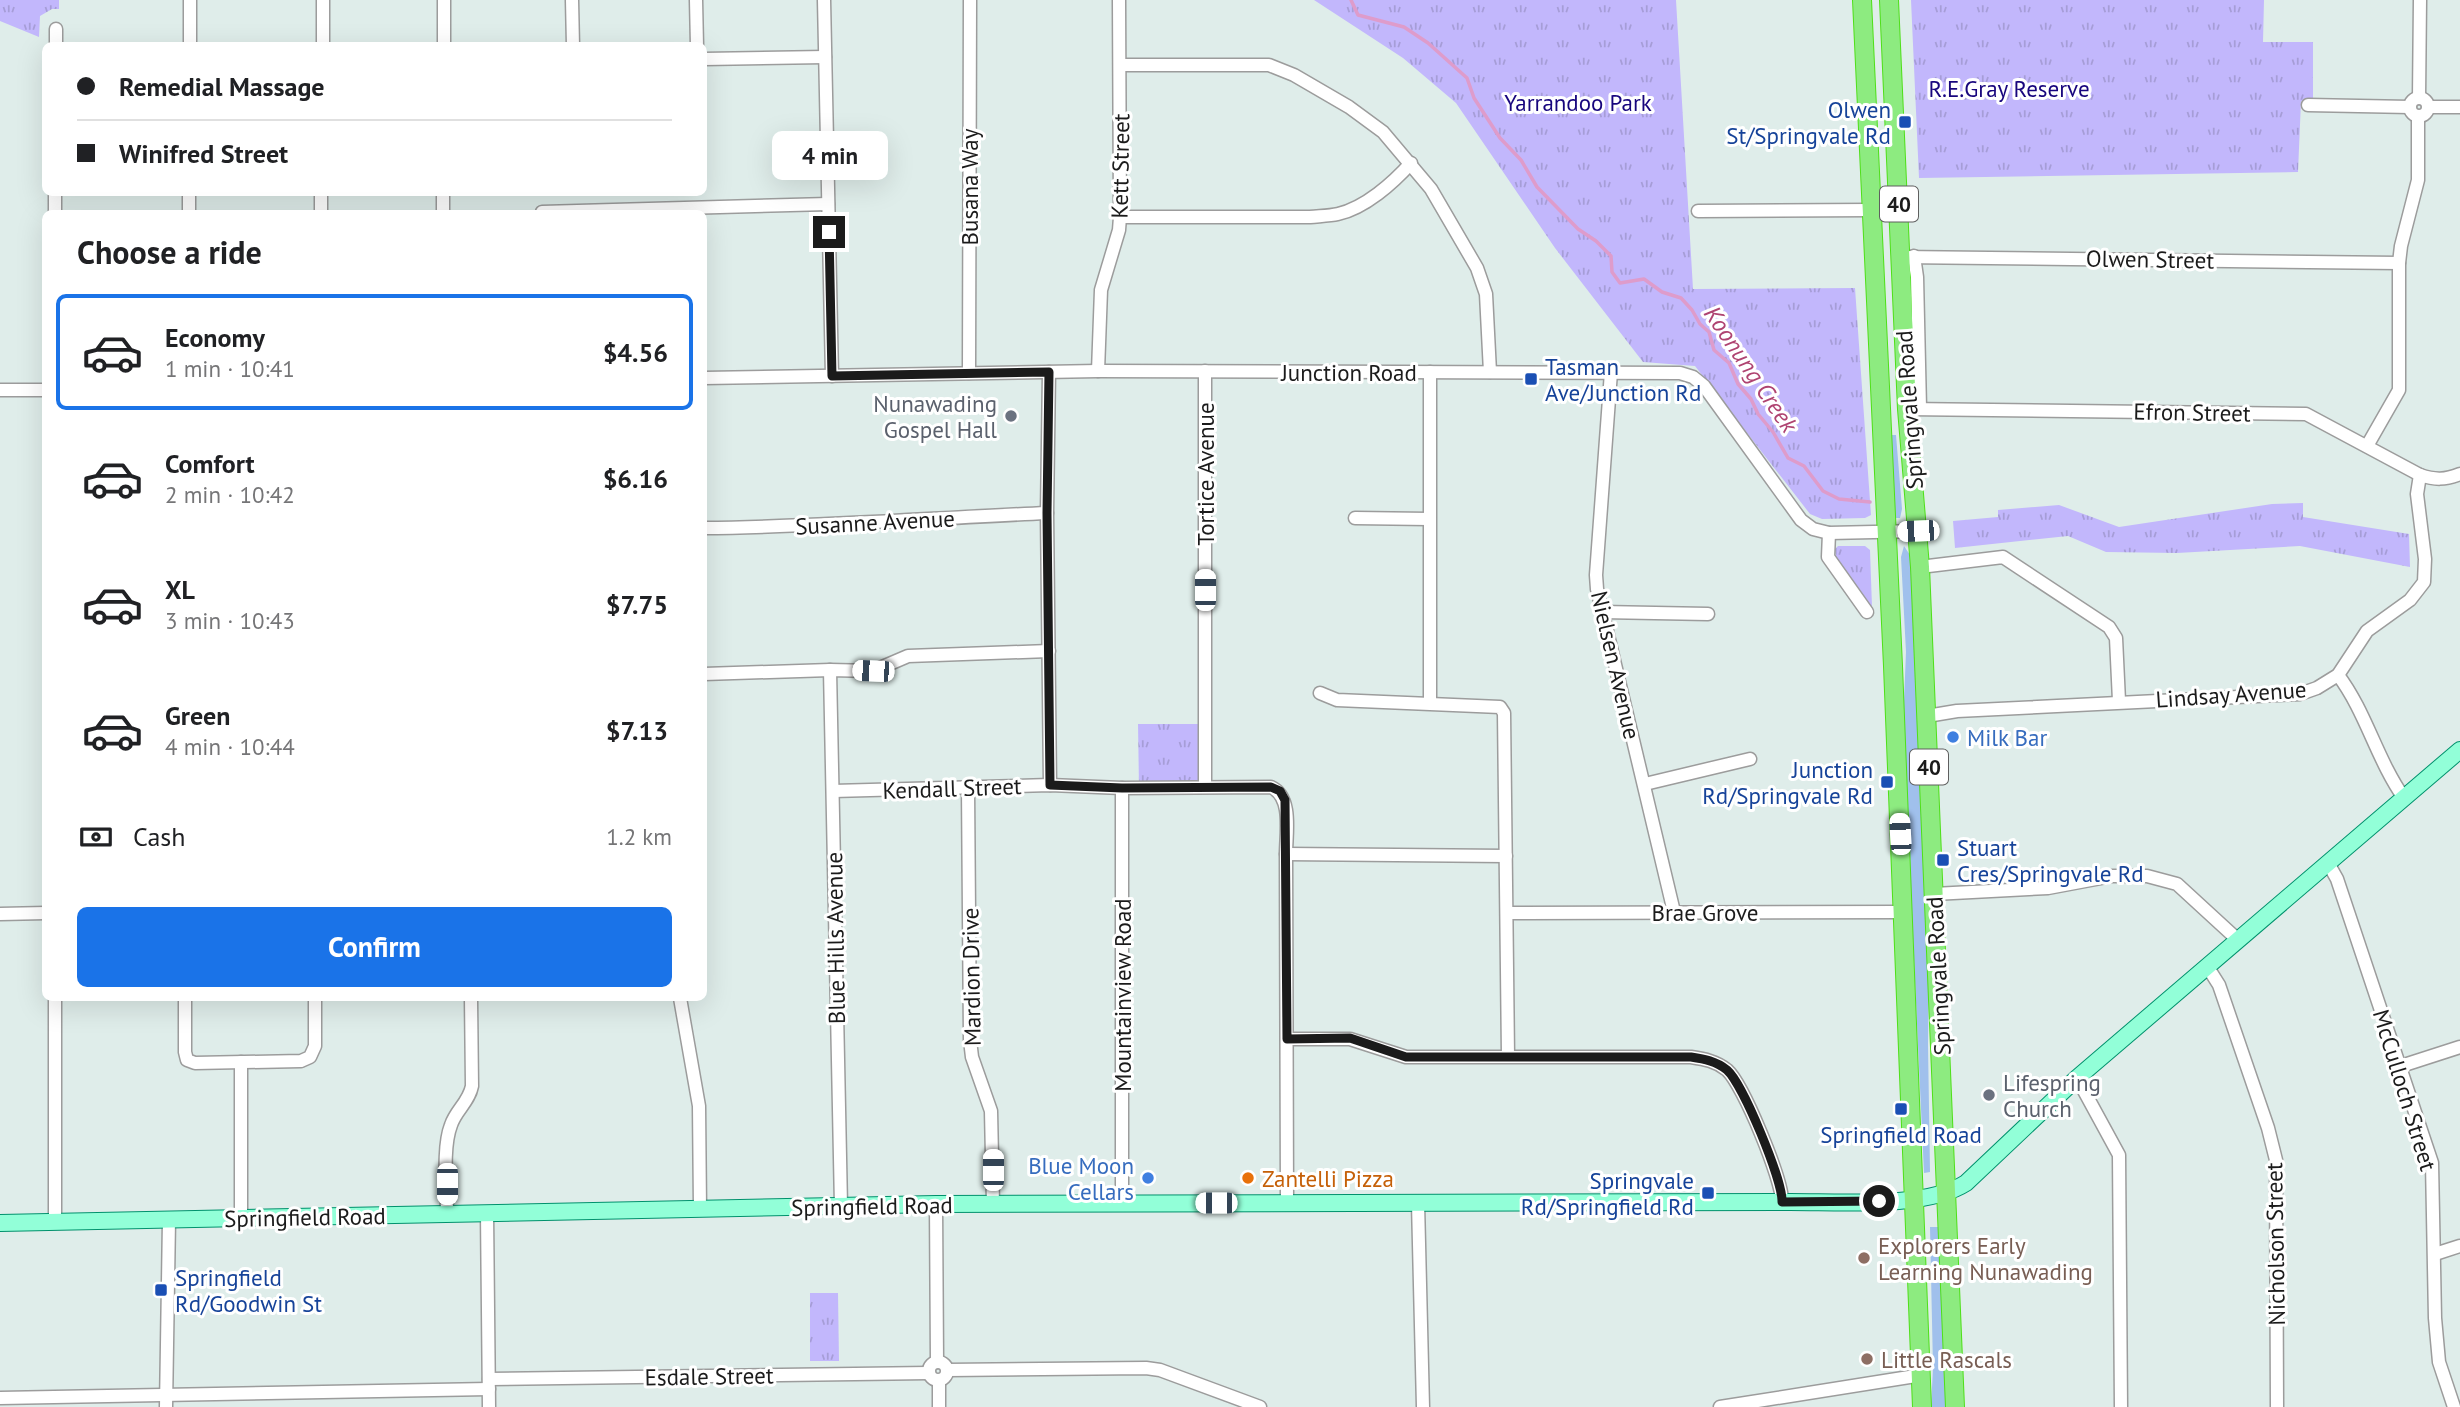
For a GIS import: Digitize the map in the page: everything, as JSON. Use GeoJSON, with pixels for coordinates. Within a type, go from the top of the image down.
{"type":"FeatureCollection","features":[{"type":"Feature","properties":{"kind":"highway","name":"Springvale Road"},"geometry":{"type":"LineString","coordinates":[[1862,0],[1887,532],[1922,1407]]}},
{"type":"Feature","properties":{"kind":"highway","name":"Springvale Road"},"geometry":{"type":"LineString","coordinates":[[1889,0],[1907,257],[1955,1407]]}},
{"type":"Feature","properties":{"kind":"main road","name":"Springfield Road"},"geometry":{"type":"LineString","coordinates":[[0,1223],[936,1204],[1915,1200],[1947,1193],[1966,1184],[2077,1078],[2460,750]]}},
{"type":"Feature","properties":{"kind":"street"},"geometry":{"type":"LineString","coordinates":[[190,0],[190,42]]}},
{"type":"Feature","properties":{"kind":"street"},"geometry":{"type":"LineString","coordinates":[[323,0],[323,42]]}},
{"type":"Feature","properties":{"kind":"street"},"geometry":{"type":"LineString","coordinates":[[444,0],[444,42]]}},
{"type":"Feature","properties":{"kind":"street"},"geometry":{"type":"LineString","coordinates":[[572,0],[573,42]]}},
{"type":"Feature","properties":{"kind":"street"},"geometry":{"type":"LineString","coordinates":[[696,0],[696,42]]}},
{"type":"Feature","properties":{"kind":"street"},"geometry":{"type":"LineString","coordinates":[[824,0],[832,376]]}},
{"type":"Feature","properties":{"kind":"street","name":"Busana Way"},"geometry":{"type":"LineString","coordinates":[[968,373],[970,0]]}},
{"type":"Feature","properties":{"kind":"street","name":"Kett Street"},"geometry":{"type":"LineString","coordinates":[[1098,371],[1101,290],[1119,230],[1120,217],[1119,0]]}},
{"type":"Feature","properties":{"kind":"street"},"geometry":{"type":"LineString","coordinates":[[2367,446],[2399,390],[2399,262],[2418,180],[2420,0]]}},
{"type":"Feature","properties":{"kind":"street"},"geometry":{"type":"LineString","coordinates":[[56,29],[56,42]]}},
{"type":"Feature","properties":{"kind":"street"},"geometry":{"type":"LineString","coordinates":[[707,59],[825,57]]}},
{"type":"Feature","properties":{"kind":"street"},"geometry":{"type":"LineString","coordinates":[[1121,65],[1269,65],[1294,75],[1349,107],[1383,132],[1431,189],[1477,268],[1486,294],[1490,372]]}},
{"type":"Feature","properties":{"kind":"street"},"geometry":{"type":"LineString","coordinates":[[2308,105],[2460,107]]}},
{"type":"Feature","properties":{"kind":"street"},"geometry":{"type":"LineString","coordinates":[[1120,217],[1340,214],[1364,202],[1399,176],[1411,163]]}},
{"type":"Feature","properties":{"kind":"street"},"geometry":{"type":"LineString","coordinates":[[614,210],[828,204]]}},
{"type":"Feature","properties":{"kind":"street"},"geometry":{"type":"LineString","coordinates":[[1698,211],[1872,210]]}},
{"type":"Feature","properties":{"kind":"street","name":"Olwen Street"},"geometry":{"type":"LineString","coordinates":[[1907,257],[2399,262]]}},
{"type":"Feature","properties":{"kind":"street","name":"Junction Road"},"geometry":{"type":"LineString","coordinates":[[707,378],[1098,371],[1681,373],[1693,377],[1704,386],[1801,520],[1813,529],[1829,533],[1918,531]]}},
{"type":"Feature","properties":{"kind":"street","name":"Tortice Avenue"},"geometry":{"type":"LineString","coordinates":[[1205,371],[1205,786]]}},
{"type":"Feature","properties":{"kind":"street"},"geometry":{"type":"LineString","coordinates":[[1049,372],[1047,513],[1050,785]]}},
{"type":"Feature","properties":{"kind":"street"},"geometry":{"type":"LineString","coordinates":[[1430,372],[1430,704]]}},
{"type":"Feature","properties":{"kind":"street","name":"Nielsen Avenue"},"geometry":{"type":"LineString","coordinates":[[1611,372],[1596,575],[1602,612],[1674,912]]}},
{"type":"Feature","properties":{"kind":"street"},"geometry":{"type":"LineString","coordinates":[[0,390],[42,390]]}},
{"type":"Feature","properties":{"kind":"street","name":"Efron Street"},"geometry":{"type":"LineString","coordinates":[[1914,408],[2293,413],[2315,417],[2420,475],[2444,480],[2460,474]]}},
{"type":"Feature","properties":{"kind":"street","name":"Lindsay Avenue"},"geometry":{"type":"LineString","coordinates":[[1927,716],[1957,711],[2119,701],[2300,694],[2317,688],[2338,675],[2367,631],[2410,600],[2424,582],[2425,559],[2417,494],[2420,475]]}},
{"type":"Feature","properties":{"kind":"street","name":"Susanne Avenue"},"geometry":{"type":"LineString","coordinates":[[707,528],[780,527],[1047,513]]}},
{"type":"Feature","properties":{"kind":"street"},"geometry":{"type":"LineString","coordinates":[[1355,519],[1429,519]]}},
{"type":"Feature","properties":{"kind":"street"},"geometry":{"type":"LineString","coordinates":[[1829,533],[1828,557],[1867,612]]}},
{"type":"Feature","properties":{"kind":"street"},"geometry":{"type":"LineString","coordinates":[[1920,567],[2003,557],[2109,627],[2116,638],[2119,701]]}},
{"type":"Feature","properties":{"kind":"street"},"geometry":{"type":"LineString","coordinates":[[1602,612],[1708,614]]}},
{"type":"Feature","properties":{"kind":"street"},"geometry":{"type":"LineString","coordinates":[[707,674],[873,671],[908,656],[1048,651]]}},
{"type":"Feature","properties":{"kind":"street","name":"Blue Hills Avenue"},"geometry":{"type":"LineString","coordinates":[[830,670],[841,1206]]}},
{"type":"Feature","properties":{"kind":"street"},"geometry":{"type":"LineString","coordinates":[[2338,675],[2349,689],[2392,782],[2404,798]]}},
{"type":"Feature","properties":{"kind":"street"},"geometry":{"type":"LineString","coordinates":[[1320,692],[1337,700],[1500,708],[1504,713],[1508,1056]]}},
{"type":"Feature","properties":{"kind":"street"},"geometry":{"type":"LineString","coordinates":[[1644,784],[1749,759]]}},
{"type":"Feature","properties":{"kind":"street","name":"Kendall Street"},"geometry":{"type":"LineString","coordinates":[[832,791],[1050,785],[1122,788],[1271,787],[1280,791],[1285,800],[1286,854]]}},
{"type":"Feature","properties":{"kind":"street","name":"Mardion Drive"},"geometry":{"type":"LineString","coordinates":[[968,788],[970,1040],[972,1056],[991,1111],[993,1204]]}},
{"type":"Feature","properties":{"kind":"street","name":"Mountainview Road"},"geometry":{"type":"LineString","coordinates":[[1122,788],[1122,1203]]}},
{"type":"Feature","properties":{"kind":"street"},"geometry":{"type":"LineString","coordinates":[[1287,1203],[1286,854],[1506,856]]}},
{"type":"Feature","properties":{"kind":"street","name":"McCulloch Street"},"geometry":{"type":"LineString","coordinates":[[2328,863],[2337,879],[2432,1163],[2435,1318],[2439,1362],[2454,1407]]}},
{"type":"Feature","properties":{"kind":"street"},"geometry":{"type":"LineString","coordinates":[[1934,894],[2048,888],[2112,876],[2147,876],[2177,884],[2238,940]]}},
{"type":"Feature","properties":{"kind":"street","name":"Brae Grove"},"geometry":{"type":"LineString","coordinates":[[1507,913],[1903,912]]}},
{"type":"Feature","properties":{"kind":"street"},"geometry":{"type":"LineString","coordinates":[[0,914],[42,913]]}},
{"type":"Feature","properties":{"kind":"street","name":"Nicholson Street"},"geometry":{"type":"LineString","coordinates":[[2207,966],[2219,985],[2268,1128],[2276,1160],[2277,1407]]}},
{"type":"Feature","properties":{"kind":"street"},"geometry":{"type":"LineString","coordinates":[[55,1001],[55,1222]]}},
{"type":"Feature","properties":{"kind":"street"},"geometry":{"type":"LineString","coordinates":[[185,1001],[185,1052],[187,1060],[194,1063],[301,1061],[310,1056],[315,1046],[315,1001]]}},
{"type":"Feature","properties":{"kind":"street"},"geometry":{"type":"LineString","coordinates":[[447,1214],[448,1134],[454,1118],[468,1100],[472,1086],[471,1001]]}},
{"type":"Feature","properties":{"kind":"street"},"geometry":{"type":"LineString","coordinates":[[681,1001],[699,1106],[700,1209]]}},
{"type":"Feature","properties":{"kind":"street"},"geometry":{"type":"LineString","coordinates":[[1287,1039],[1350,1038],[1406,1057],[1691,1057],[1712,1060],[1728,1071],[1741,1090],[1780,1184],[1782,1202]]}},
{"type":"Feature","properties":{"kind":"street"},"geometry":{"type":"LineString","coordinates":[[2401,1066],[2460,1046]]}},
{"type":"Feature","properties":{"kind":"street"},"geometry":{"type":"LineString","coordinates":[[241,1062],[241,1218]]}},
{"type":"Feature","properties":{"kind":"street"},"geometry":{"type":"LineString","coordinates":[[2077,1078],[2119,1155],[2121,1407]]}},
{"type":"Feature","properties":{"kind":"street"},"geometry":{"type":"LineString","coordinates":[[1418,1203],[1423,1407]]}},
{"type":"Feature","properties":{"kind":"street"},"geometry":{"type":"LineString","coordinates":[[936,1204],[939,1407]]}},
{"type":"Feature","properties":{"kind":"street"},"geometry":{"type":"LineString","coordinates":[[487,1213],[489,1407]]}},
{"type":"Feature","properties":{"kind":"street"},"geometry":{"type":"LineString","coordinates":[[166,1401],[169,1220]]}},
{"type":"Feature","properties":{"kind":"street"},"geometry":{"type":"LineString","coordinates":[[2435,1254],[2460,1246]]}},
{"type":"Feature","properties":{"kind":"street","name":"Esdale Street"},"geometry":{"type":"LineString","coordinates":[[0,1398],[166,1401],[489,1384],[1146,1368],[1160,1370],[1260,1407]]}},
{"type":"Feature","properties":{"kind":"street"},"geometry":{"type":"LineString","coordinates":[[1720,1407],[1922,1375]]}},
{"type":"Feature","properties":{"kind":"shaded area"},"geometry":{"type":"Polygon","coordinates":[[[1891,435],[1896,435],[1902,509],[1900,518],[1896,518],[1893,507],[1891,435]]]}},
{"type":"Feature","properties":{"kind":"shaded area"},"geometry":{"type":"Polygon","coordinates":[[[1904,546],[1912,558],[1929,961],[1930,1172],[1924,1173],[1903,725],[1906,652],[1901,557],[1904,546]]]}},
{"type":"Feature","properties":{"kind":"shaded area"},"geometry":{"type":"Polygon","coordinates":[[[1930,1227],[1939,1227],[1946,1407],[1931,1407],[1933,1368],[1930,1227]]]}},
{"type":"Feature","properties":{"kind":"green space"},"geometry":{"type":"Polygon","coordinates":[[[0,0],[59,0],[59,9],[52,9],[40,16],[39,37],[0,21],[0,0]]]}},
{"type":"Feature","properties":{"kind":"green space","name":"Yarrandoo Park"},"geometry":{"type":"Polygon","coordinates":[[[1314,0],[1676,0],[1693,289],[1855,288],[1871,515],[1865,518],[1822,519],[1810,514],[1695,366],[1643,362],[1555,248],[1456,103],[1403,58],[1314,0]]]}},
{"type":"Feature","properties":{"kind":"green space","name":"R.E.Gray Reserve"},"geometry":{"type":"Polygon","coordinates":[[[1911,0],[2264,0],[2263,42],[2313,42],[2313,100],[2301,101],[2298,172],[1919,178],[1911,0]]]}},
{"type":"Feature","properties":{"kind":"green space"},"geometry":{"type":"Polygon","coordinates":[[[2303,503],[2303,517],[2409,534],[2410,567],[2300,546],[2177,553],[2106,552],[2068,536],[1955,548],[1953,521],[1998,517],[1998,510],[2059,505],[2119,527],[2272,504],[2303,503]]]}},
{"type":"Feature","properties":{"kind":"green space"},"geometry":{"type":"Polygon","coordinates":[[[1838,546],[1865,546],[1870,550],[1872,607],[1836,557],[1835,549],[1838,546]]]}},
{"type":"Feature","properties":{"kind":"green space"},"geometry":{"type":"Polygon","coordinates":[[[1138,724],[1205,724],[1205,786],[1139,788],[1138,724]]]}},
{"type":"Feature","properties":{"kind":"green space"},"geometry":{"type":"Polygon","coordinates":[[[810,1293],[838,1293],[839,1361],[810,1361],[810,1293]]]}},
{"type":"Feature","properties":{"kind":"waterway","name":"Koonung Creek"},"geometry":{"type":"LineString","coordinates":[[1351,0],[1358,15],[1404,27],[1428,43],[1467,78],[1474,98],[1500,138],[1521,160],[1537,187],[1578,229],[1596,241],[1611,256],[1612,272],[1620,283],[1644,279],[1662,292],[1681,298],[1709,332],[1714,350],[1729,363],[1738,384],[1751,399],[1788,458],[1804,466],[1823,491],[1839,499],[1870,502]]}},
{"type":"Feature","properties":{"kind":"place","name":"Olwen St/Springvale Rd"},"geometry":{"type":"Point","coordinates":[1905,122]}},
{"type":"Feature","properties":{"kind":"place","name":"Tasman Ave/Junction Rd"},"geometry":{"type":"Point","coordinates":[1531,379]}},
{"type":"Feature","properties":{"kind":"place","name":"Nunawading Gospel Hall"},"geometry":{"type":"Point","coordinates":[1011,416]}},
{"type":"Feature","properties":{"kind":"place","name":"Milk Bar"},"geometry":{"type":"Point","coordinates":[1953,737]}},
{"type":"Feature","properties":{"kind":"place","name":"Junction Rd/Springvale Rd"},"geometry":{"type":"Point","coordinates":[1887,782]}},
{"type":"Feature","properties":{"kind":"place","name":"Stuart Cres/Springvale Rd"},"geometry":{"type":"Point","coordinates":[1943,860]}},
{"type":"Feature","properties":{"kind":"place","name":"Lifespring Church"},"geometry":{"type":"Point","coordinates":[1989,1095]}},
{"type":"Feature","properties":{"kind":"place","name":"Springfield Road"},"geometry":{"type":"Point","coordinates":[1901,1109]}},
{"type":"Feature","properties":{"kind":"place","name":"Blue Moon Cellars"},"geometry":{"type":"Point","coordinates":[1148,1178]}},
{"type":"Feature","properties":{"kind":"place","name":"Zantelli Pizza"},"geometry":{"type":"Point","coordinates":[1248,1178]}},
{"type":"Feature","properties":{"kind":"place","name":"Springvale Rd/Springfield Rd"},"geometry":{"type":"Point","coordinates":[1708,1193]}},
{"type":"Feature","properties":{"kind":"place","name":"Explorers Early Learning Nunawading"},"geometry":{"type":"Point","coordinates":[1864,1258]}},
{"type":"Feature","properties":{"kind":"place","name":"Springfield Rd/Goodwin St"},"geometry":{"type":"Point","coordinates":[161,1290]}},
{"type":"Feature","properties":{"kind":"place","name":"Little Rascals"},"geometry":{"type":"Point","coordinates":[1867,1359]}},
{"type":"Feature","properties":{"kind":"route"},"geometry":{"type":"LineString","coordinates":[[829,232],[832,376],[1049,372],[1047,513],[1050,785],[1122,788],[1271,787],[1280,791],[1285,800],[1287,1039],[1350,1038],[1406,1057],[1691,1057],[1712,1060],[1728,1071],[1741,1090],[1780,1184],[1782,1202],[1879,1201]]}}]}
